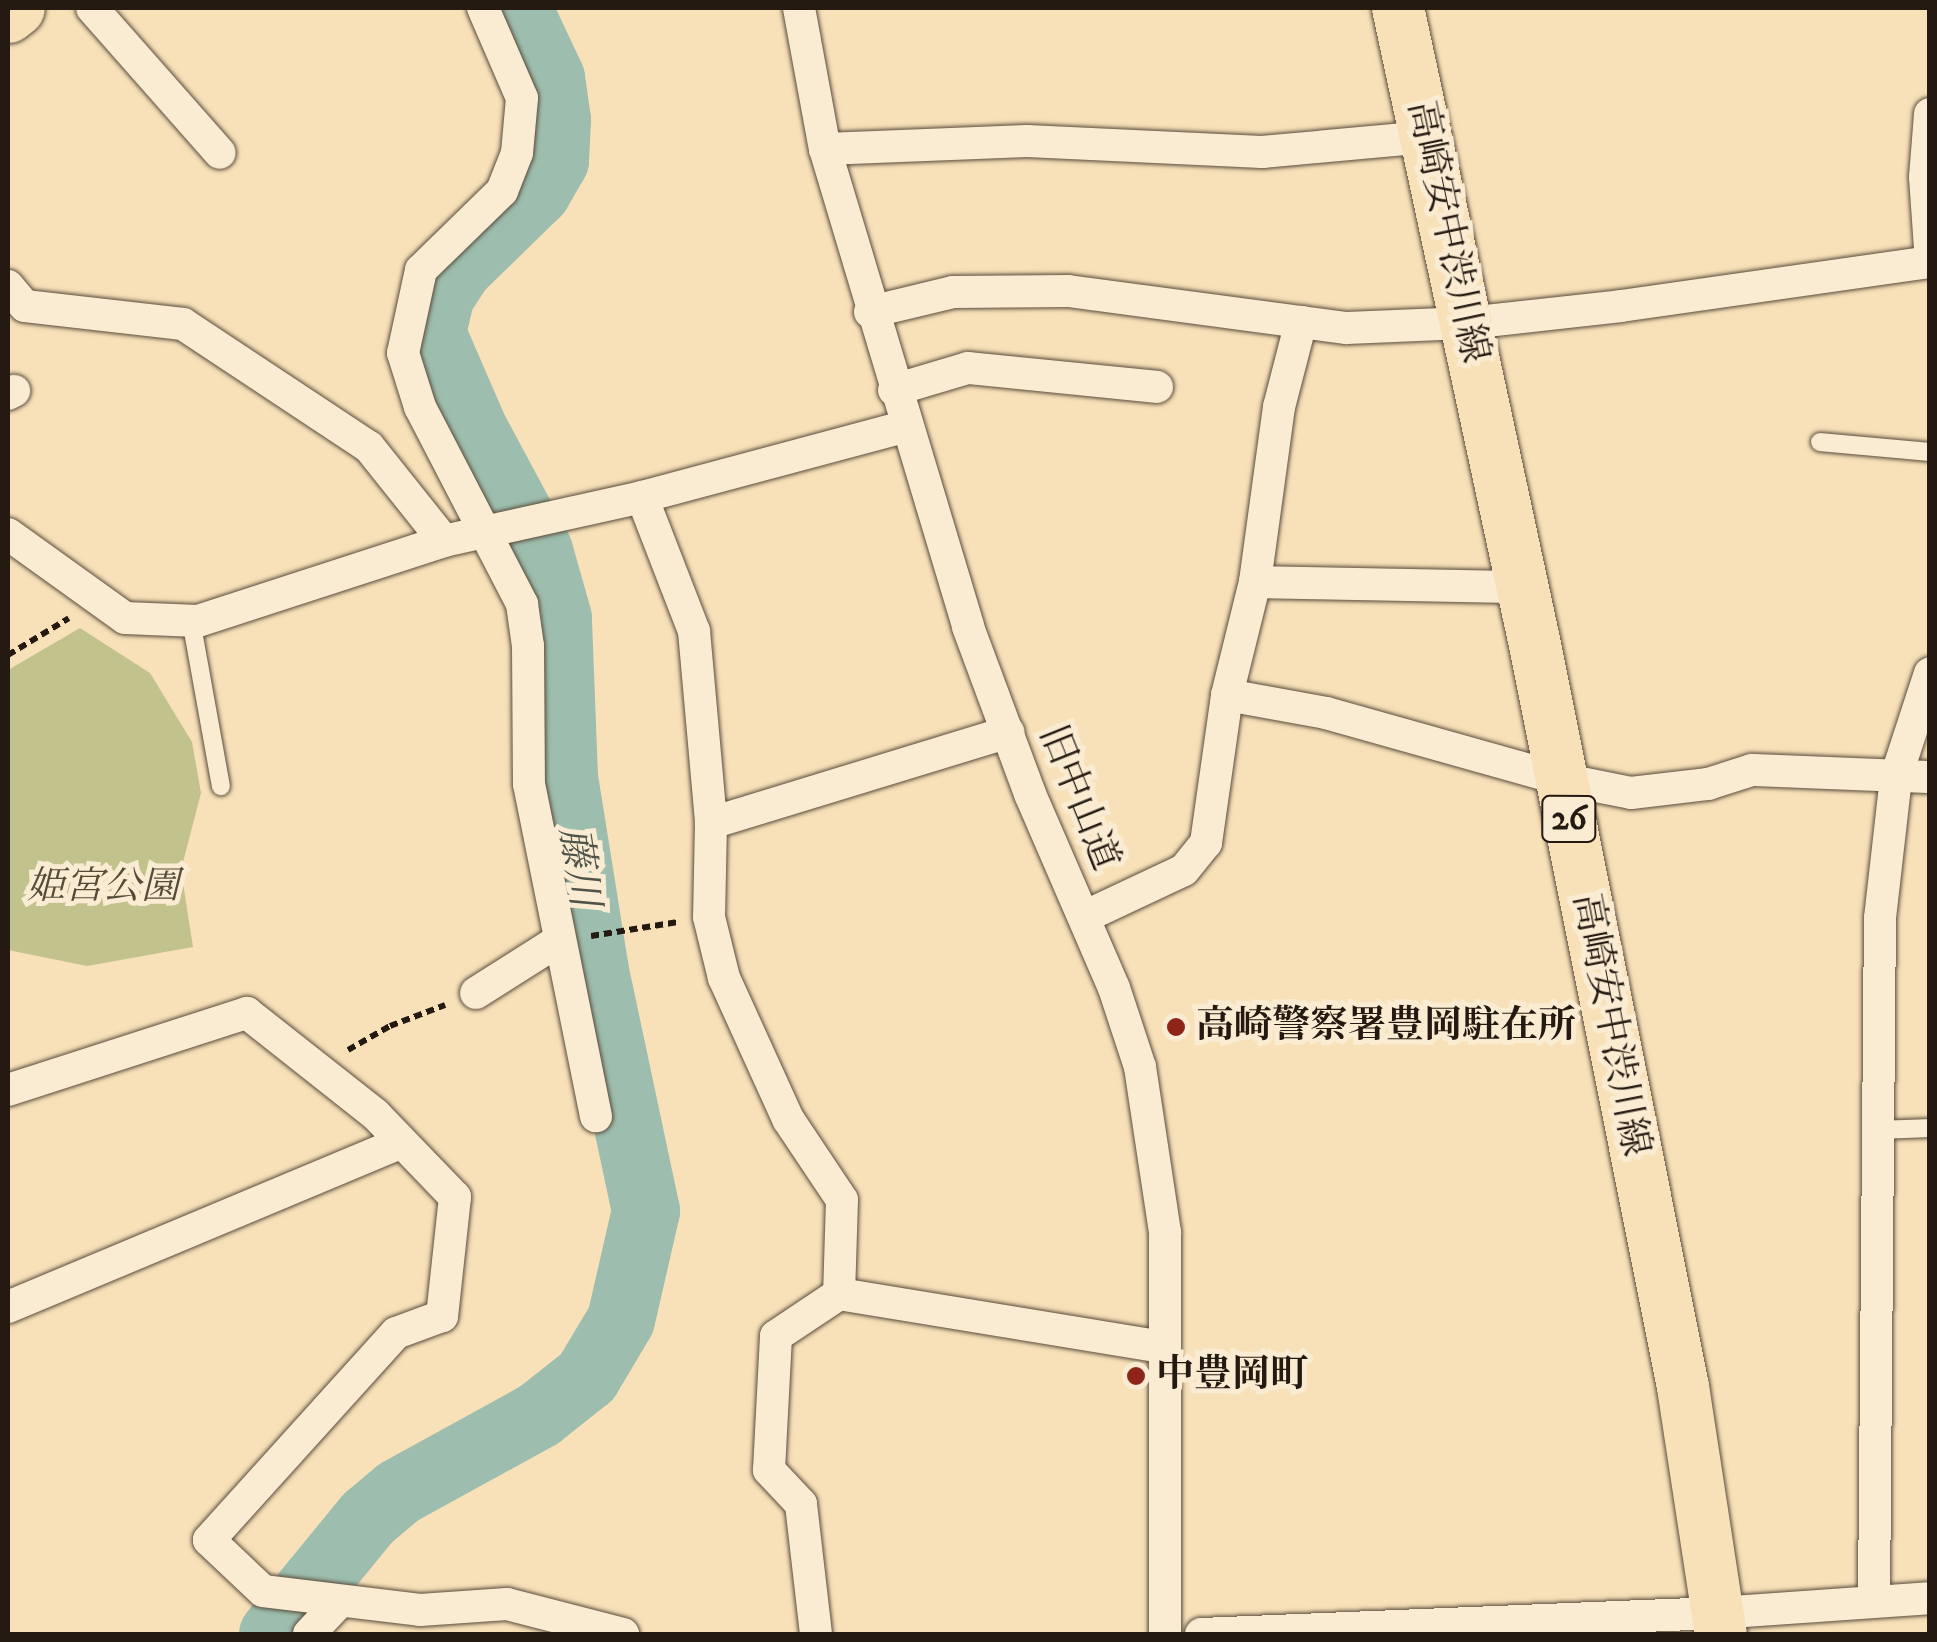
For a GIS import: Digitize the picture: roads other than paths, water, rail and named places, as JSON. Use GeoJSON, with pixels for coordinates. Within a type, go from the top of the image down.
{"type":"FeatureCollection","features":[{"type":"Feature","properties":{"kind":"highway"},"geometry":{"type":"LineString","coordinates":[[8,15],[16,8]]}},
{"type":"Feature","properties":{"kind":"main road","name":"高崎安中渋川線"},"geometry":{"type":"LineString","coordinates":[[1398,8],[1468,323],[1683,1387],[1719,1624]]}},
{"type":"Feature","properties":{"kind":"street"},"geometry":{"type":"LineString","coordinates":[[92,8],[220,153]]}},
{"type":"Feature","properties":{"kind":"street"},"geometry":{"type":"LineString","coordinates":[[483,8],[522,98],[518,153],[502,191],[422,270],[404,354],[420,406],[496,528],[522,604],[528,646],[528,784],[596,1116]]}},
{"type":"Feature","properties":{"kind":"street","name":"旧中山道"},"geometry":{"type":"LineString","coordinates":[[799,8],[826,150],[870,312],[968,627],[1140,1066],[1165,1232],[1164,1634]]}},
{"type":"Feature","properties":{"kind":"street"},"geometry":{"type":"LineString","coordinates":[[1930,114],[1925,177],[1930,248]]}},
{"type":"Feature","properties":{"kind":"street"},"geometry":{"type":"LineString","coordinates":[[826,150],[1026,141],[1262,152],[1426,138]]}},
{"type":"Feature","properties":{"kind":"street"},"geometry":{"type":"LineString","coordinates":[[870,312],[953,292],[1068,291],[1347,328],[1468,323],[1621,306],[1930,262]]}},
{"type":"Feature","properties":{"kind":"street"},"geometry":{"type":"LineString","coordinates":[[8,286],[25,306],[183,324],[369,447],[444,540]]}},
{"type":"Feature","properties":{"kind":"street"},"geometry":{"type":"LineString","coordinates":[[1084,917],[1184,870],[1206,843],[1227,695],[1255,582],[1279,407],[1301,322]]}},
{"type":"Feature","properties":{"kind":"street"},"geometry":{"type":"LineString","coordinates":[[894,390],[968,368],[1157,387]]}},
{"type":"Feature","properties":{"kind":"street"},"geometry":{"type":"LineString","coordinates":[[8,534],[125,618],[191,620],[444,540],[642,497],[906,426]]}},
{"type":"Feature","properties":{"kind":"street"},"geometry":{"type":"LineString","coordinates":[[642,497],[694,631],[710,823],[708,918],[724,978],[788,1119],[842,1200],[839,1294]]}},
{"type":"Feature","properties":{"kind":"street"},"geometry":{"type":"LineString","coordinates":[[1255,582],[1522,587]]}},
{"type":"Feature","properties":{"kind":"street"},"geometry":{"type":"LineString","coordinates":[[1874,1598],[1880,918],[1896,776],[1930,673]]}},
{"type":"Feature","properties":{"kind":"street"},"geometry":{"type":"LineString","coordinates":[[1227,695],[1326,713],[1561,779],[1631,793],[1708,784],[1752,770],[1930,776]]}},
{"type":"Feature","properties":{"kind":"street"},"geometry":{"type":"LineString","coordinates":[[710,823],[1008,732]]}},
{"type":"Feature","properties":{"kind":"street"},"geometry":{"type":"LineString","coordinates":[[476,993],[558,942]]}},
{"type":"Feature","properties":{"kind":"street"},"geometry":{"type":"LineString","coordinates":[[8,1090],[246,1012],[376,1115],[455,1196],[442,1316],[396,1333],[209,1540],[263,1591],[330,1599],[418,1622],[508,1604],[604,1632]]}},
{"type":"Feature","properties":{"kind":"street"},"geometry":{"type":"LineString","coordinates":[[8,1307],[400,1142]]}},
{"type":"Feature","properties":{"kind":"street"},"geometry":{"type":"LineString","coordinates":[[816,1634],[801,1504],[769,1470],[776,1336],[839,1294],[1163,1347]]}},
{"type":"Feature","properties":{"kind":"street"},"geometry":{"type":"LineString","coordinates":[[1201,1634],[1719,1624],[1874,1598],[1930,1598]]}},
{"type":"Feature","properties":{"kind":"street"},"geometry":{"type":"LineString","coordinates":[[309,1634],[330,1599]]}},
{"type":"Feature","properties":{"kind":"lane"},"geometry":{"type":"LineString","coordinates":[[1820,442],[1930,452]]}},
{"type":"Feature","properties":{"kind":"lane"},"geometry":{"type":"LineString","coordinates":[[191,620],[221,786]]}},
{"type":"Feature","properties":{"kind":"lane"},"geometry":{"type":"LineString","coordinates":[[1879,1130],[1930,1128]]}},
{"type":"Feature","properties":{"kind":"waterway","name":"藤川"},"geometry":{"type":"LineString","coordinates":[[273,1634],[368,1518],[399,1492],[539,1415],[587,1377],[621,1320],[646,1211],[595,971],[564,777],[558,618],[539,551],[474,430],[432,333],[440,297],[459,268],[537,192],[555,161],[557,120],[551,78],[518,8]]}},
{"type":"Feature","properties":{"kind":"place","name":"高崎警察署豊岡駐在所"},"geometry":{"type":"Point","coordinates":[1176,1027]}},
{"type":"Feature","properties":{"kind":"place","name":"中豊岡町"},"geometry":{"type":"Point","coordinates":[1136,1376]}},
{"type":"Feature","properties":{"kind":"park label","name":"姫宮公園"},"geometry":{"type":"Point","coordinates":[103,888]}}]}
